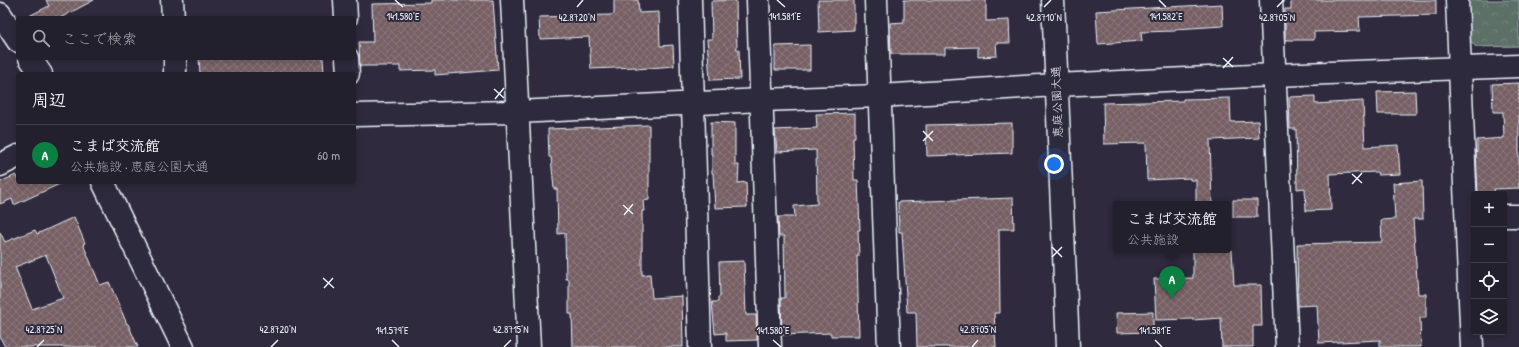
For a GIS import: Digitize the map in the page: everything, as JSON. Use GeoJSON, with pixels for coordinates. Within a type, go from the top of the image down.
{"type":"FeatureCollection","features":[{"type":"Feature","properties":{"kind":"street"},"geometry":{"type":"LineString","coordinates":[[172,0],[173,16]]}},
{"type":"Feature","properties":{"kind":"street"},"geometry":{"type":"LineString","coordinates":[[345,0],[346,16]]}},
{"type":"Feature","properties":{"kind":"street"},"geometry":{"type":"LineString","coordinates":[[512,0],[529,347]]}},
{"type":"Feature","properties":{"kind":"street"},"geometry":{"type":"LineString","coordinates":[[690,0],[700,347]]}},
{"type":"Feature","properties":{"kind":"street"},"geometry":{"type":"LineString","coordinates":[[758,0],[770,347]]}},
{"type":"Feature","properties":{"kind":"street"},"geometry":{"type":"LineString","coordinates":[[876,0],[889,347]]}},
{"type":"Feature","properties":{"kind":"street","name":"恵庭公園大通"},"geometry":{"type":"LineString","coordinates":[[1053,0],[1068,347]]}},
{"type":"Feature","properties":{"kind":"street"},"geometry":{"type":"LineString","coordinates":[[1271,0],[1287,347]]}},
{"type":"Feature","properties":{"kind":"street"},"geometry":{"type":"LineString","coordinates":[[1457,0],[1470,218],[1472,347]]}},
{"type":"Feature","properties":{"kind":"street"},"geometry":{"type":"LineString","coordinates":[[0,14],[16,37]]}},
{"type":"Feature","properties":{"kind":"street"},"geometry":{"type":"LineString","coordinates":[[31,60],[40,72]]}},
{"type":"Feature","properties":{"kind":"street"},"geometry":{"type":"LineString","coordinates":[[175,60],[176,72]]}},
{"type":"Feature","properties":{"kind":"street"},"geometry":{"type":"LineString","coordinates":[[347,60],[348,72]]}},
{"type":"Feature","properties":{"kind":"street"},"geometry":{"type":"LineString","coordinates":[[356,115],[518,112],[693,103],[880,96],[1056,85],[1519,66]]}},
{"type":"Feature","properties":{"kind":"street"},"geometry":{"type":"LineString","coordinates":[[0,165],[16,157]]}},
{"type":"Feature","properties":{"kind":"street"},"geometry":{"type":"LineString","coordinates":[[104,184],[183,347]]}},
{"type":"Feature","properties":{"kind":"street"},"geometry":{"type":"LineString","coordinates":[[1507,216],[1519,216]]}},
{"type":"Feature","properties":{"kind":"green space"},"geometry":{"type":"Polygon","coordinates":[[[1468,0],[1519,0],[1519,46],[1476,47],[1470,40],[1468,0]]]}},
{"type":"Feature","properties":{"kind":"building"},"geometry":{"type":"Polygon","coordinates":[[[46,0],[94,0],[64,16],[29,16],[49,6],[46,0]]]}},
{"type":"Feature","properties":{"kind":"building"},"geometry":{"type":"Polygon","coordinates":[[[431,0],[493,0],[498,70],[435,75],[435,70],[400,71],[400,66],[360,66],[359,42],[373,42],[372,4],[431,3],[431,0]]]}},
{"type":"Feature","properties":{"kind":"building"},"geometry":{"type":"Polygon","coordinates":[[[614,0],[638,0],[639,13],[659,12],[660,46],[673,45],[674,66],[636,69],[636,67],[591,69],[589,37],[540,39],[539,17],[610,15],[614,14],[614,0]]]}},
{"type":"Feature","properties":{"kind":"building"},"geometry":{"type":"Polygon","coordinates":[[[736,0],[737,50],[739,50],[740,79],[710,80],[707,39],[712,39],[711,1],[736,0]]]}},
{"type":"Feature","properties":{"kind":"building"},"geometry":{"type":"Polygon","coordinates":[[[818,0],[854,0],[854,30],[819,32],[818,0]]]}},
{"type":"Feature","properties":{"kind":"building"},"geometry":{"type":"Polygon","coordinates":[[[904,0],[986,0],[986,21],[1009,20],[1010,43],[996,43],[997,56],[978,57],[978,47],[945,48],[945,54],[891,54],[890,23],[904,22],[904,0]]]}},
{"type":"Feature","properties":{"kind":"building"},"geometry":{"type":"Polygon","coordinates":[[[1291,0],[1436,0],[1436,15],[1359,17],[1360,31],[1314,32],[1314,40],[1285,40],[1285,9],[1291,9],[1291,0]]]}},
{"type":"Feature","properties":{"kind":"building"},"geometry":{"type":"Polygon","coordinates":[[[1222,4],[1223,26],[1175,29],[1175,31],[1141,32],[1142,41],[1098,44],[1096,11],[1222,4]]]}},
{"type":"Feature","properties":{"kind":"building"},"geometry":{"type":"Polygon","coordinates":[[[810,45],[810,70],[775,70],[775,46],[810,45]]]}},
{"type":"Feature","properties":{"kind":"building"},"geometry":{"type":"Polygon","coordinates":[[[199,60],[323,60],[324,72],[200,72],[199,60]]]}},
{"type":"Feature","properties":{"kind":"building"},"geometry":{"type":"Polygon","coordinates":[[[1519,83],[1519,188],[1494,189],[1494,191],[1478,191],[1476,153],[1477,140],[1504,138],[1503,112],[1493,112],[1492,84],[1519,83]]]}},
{"type":"Feature","properties":{"kind":"building"},"geometry":{"type":"Polygon","coordinates":[[[1415,91],[1416,114],[1378,114],[1377,92],[1415,91]]]}},
{"type":"Feature","properties":{"kind":"building"},"geometry":{"type":"Polygon","coordinates":[[[1315,96],[1315,104],[1363,101],[1365,147],[1398,145],[1400,174],[1378,175],[1377,172],[1330,174],[1331,210],[1306,211],[1305,188],[1297,189],[1296,129],[1290,129],[1289,97],[1315,96]]]}},
{"type":"Feature","properties":{"kind":"building"},"geometry":{"type":"Polygon","coordinates":[[[1230,98],[1231,122],[1258,121],[1259,138],[1210,140],[1212,201],[1196,201],[1196,180],[1190,180],[1190,178],[1147,180],[1146,143],[1104,144],[1103,103],[1183,101],[1183,99],[1230,98]]]}},
{"type":"Feature","properties":{"kind":"building"},"geometry":{"type":"Polygon","coordinates":[[[855,113],[855,137],[853,137],[854,180],[858,180],[860,230],[858,230],[859,256],[857,256],[859,336],[831,336],[831,333],[782,335],[781,298],[785,298],[784,236],[779,236],[778,217],[795,217],[794,206],[817,204],[816,150],[777,152],[775,130],[817,128],[816,114],[855,113]]]}},
{"type":"Feature","properties":{"kind":"building"},"geometry":{"type":"Polygon","coordinates":[[[711,122],[735,123],[735,165],[739,165],[738,183],[746,182],[747,207],[715,208],[711,154],[711,122]]]}},
{"type":"Feature","properties":{"kind":"building"},"geometry":{"type":"Polygon","coordinates":[[[1012,123],[1012,153],[927,156],[926,125],[1012,123]]]}},
{"type":"Feature","properties":{"kind":"building"},"geometry":{"type":"Polygon","coordinates":[[[649,125],[649,200],[643,201],[644,211],[642,211],[642,275],[650,274],[652,298],[682,296],[683,347],[573,347],[572,314],[569,314],[569,279],[566,279],[565,233],[558,234],[557,189],[554,189],[551,157],[549,157],[548,129],[649,125]]]}},
{"type":"Feature","properties":{"kind":"building"},"geometry":{"type":"Polygon","coordinates":[[[16,175],[16,184],[60,184],[14,205],[12,199],[0,204],[0,182],[16,175]]]}},
{"type":"Feature","properties":{"kind":"building"},"geometry":{"type":"Polygon","coordinates":[[[1422,181],[1423,219],[1413,219],[1418,294],[1426,294],[1426,318],[1420,318],[1421,347],[1380,347],[1380,340],[1319,343],[1317,305],[1298,306],[1297,244],[1382,242],[1381,220],[1395,219],[1393,183],[1422,181]]]}},
{"type":"Feature","properties":{"kind":"building"},"geometry":{"type":"Polygon","coordinates":[[[1013,198],[1014,229],[999,229],[1000,313],[994,313],[996,347],[917,347],[916,312],[907,312],[902,232],[899,232],[898,202],[1013,198]]]}},
{"type":"Feature","properties":{"kind":"building"},"geometry":{"type":"Polygon","coordinates":[[[1233,200],[1257,200],[1257,217],[1233,217],[1233,200]]]}},
{"type":"Feature","properties":{"kind":"building"},"geometry":{"type":"Polygon","coordinates":[[[74,217],[85,243],[83,244],[100,285],[109,282],[138,347],[5,347],[0,337],[0,232],[5,242],[35,230],[37,234],[74,217]],[[46,255],[15,267],[32,309],[63,298],[46,255]]]}},
{"type":"Feature","properties":{"kind":"building"},"geometry":{"type":"Polygon","coordinates":[[[1232,250],[1234,285],[1261,285],[1262,326],[1253,326],[1253,347],[1222,347],[1221,318],[1156,320],[1154,279],[1193,278],[1193,253],[1231,253],[1232,250]]]}},
{"type":"Feature","properties":{"kind":"building"},"geometry":{"type":"Polygon","coordinates":[[[744,261],[746,315],[756,315],[757,340],[726,341],[726,333],[715,334],[712,302],[718,302],[718,297],[720,297],[719,262],[744,261]]]}},
{"type":"Feature","properties":{"kind":"building"},"geometry":{"type":"Polygon","coordinates":[[[1153,312],[1153,332],[1117,333],[1116,313],[1153,312]]]}},
{"type":"Feature","properties":{"kind":"place","name":"こまば交流館"},"geometry":{"type":"Point","coordinates":[1172,299]}}]}
